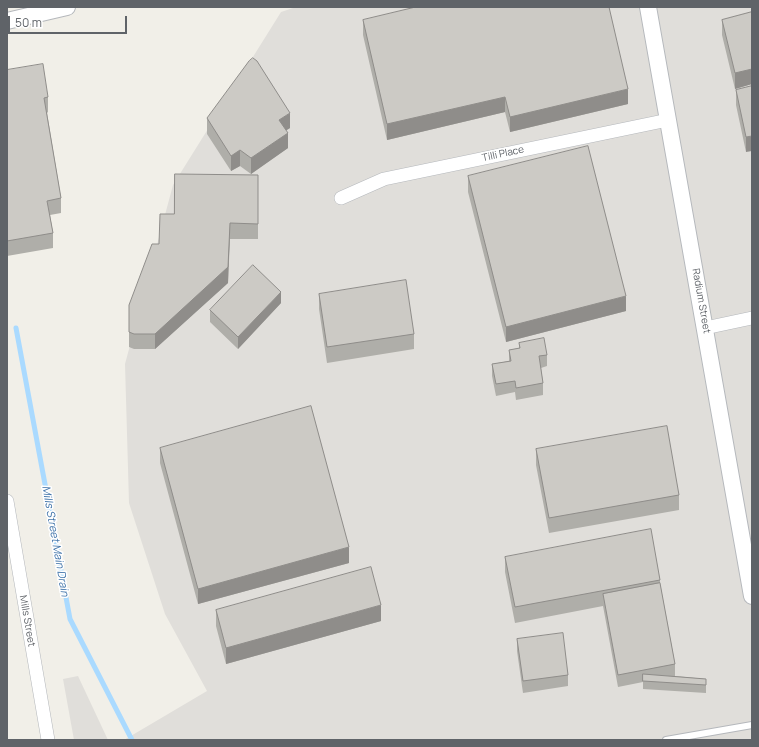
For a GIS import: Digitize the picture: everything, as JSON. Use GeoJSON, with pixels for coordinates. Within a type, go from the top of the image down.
{"type":"FeatureCollection","features":[{"type":"Feature","properties":{"kind":"street"},"geometry":{"type":"LineString","coordinates":[[7,21],[67,7]]}},
{"type":"Feature","properties":{"kind":"street","name":"Radium Street"},"geometry":{"type":"LineString","coordinates":[[648,7],[752,596]]}},
{"type":"Feature","properties":{"kind":"street","name":"Tilli Place"},"geometry":{"type":"LineString","coordinates":[[341,198],[384,179],[668,120]]}},
{"type":"Feature","properties":{"kind":"street"},"geometry":{"type":"LineString","coordinates":[[705,328],[752,318]]}},
{"type":"Feature","properties":{"kind":"street","name":"Mills Street"},"geometry":{"type":"LineString","coordinates":[[7,501],[48,740]]}},
{"type":"Feature","properties":{"kind":"lane"},"geometry":{"type":"LineString","coordinates":[[666,740],[752,725]]}},
{"type":"Feature","properties":{"kind":"shaded area"},"geometry":{"type":"Polygon","coordinates":[[[296,7],[752,7],[752,740],[124,740],[207,691],[165,614],[129,503],[125,364],[173,185],[281,12],[296,7]]]}},
{"type":"Feature","properties":{"kind":"shaded area"},"geometry":{"type":"Polygon","coordinates":[[[78,676],[108,740],[74,740],[63,679],[78,676]]]}},
{"type":"Feature","properties":{"kind":"building"},"geometry":{"type":"Polygon","coordinates":[[[416,7],[609,7],[628,89],[510,117],[505,97],[387,124],[363,20],[416,7]]]}},
{"type":"Feature","properties":{"kind":"building"},"geometry":{"type":"Polygon","coordinates":[[[752,12],[752,69],[735,73],[722,20],[752,12]]]}},
{"type":"Feature","properties":{"kind":"building"},"geometry":{"type":"Polygon","coordinates":[[[253,58],[257,61],[290,113],[279,120],[288,133],[251,158],[240,150],[231,156],[207,118],[249,61],[253,58]]]}},
{"type":"Feature","properties":{"kind":"building"},"geometry":{"type":"Polygon","coordinates":[[[43,64],[48,97],[44,98],[61,198],[47,201],[53,233],[7,241],[7,70],[43,64]]]}},
{"type":"Feature","properties":{"kind":"building"},"geometry":{"type":"Polygon","coordinates":[[[752,86],[752,136],[746,137],[736,90],[752,86]]]}},
{"type":"Feature","properties":{"kind":"building"},"geometry":{"type":"Polygon","coordinates":[[[588,146],[626,296],[506,327],[468,176],[588,146]]]}},
{"type":"Feature","properties":{"kind":"building"},"geometry":{"type":"Polygon","coordinates":[[[175,174],[258,175],[258,224],[230,223],[228,267],[155,334],[134,334],[129,332],[129,305],[152,244],[159,244],[160,214],[174,214],[175,174]]]}},
{"type":"Feature","properties":{"kind":"building"},"geometry":{"type":"Polygon","coordinates":[[[253,265],[281,292],[238,337],[210,310],[253,265]]]}},
{"type":"Feature","properties":{"kind":"building"},"geometry":{"type":"Polygon","coordinates":[[[406,280],[414,334],[327,347],[319,294],[406,280]]]}},
{"type":"Feature","properties":{"kind":"building"},"geometry":{"type":"Polygon","coordinates":[[[544,338],[547,355],[539,356],[543,383],[516,388],[515,381],[496,384],[492,364],[511,361],[509,350],[520,348],[519,343],[544,338]]]}},
{"type":"Feature","properties":{"kind":"building"},"geometry":{"type":"Polygon","coordinates":[[[311,406],[349,547],[198,589],[160,448],[311,406]]]}},
{"type":"Feature","properties":{"kind":"building"},"geometry":{"type":"Polygon","coordinates":[[[667,426],[679,495],[549,518],[536,449],[667,426]]]}},
{"type":"Feature","properties":{"kind":"building"},"geometry":{"type":"Polygon","coordinates":[[[651,529],[660,580],[515,607],[505,557],[651,529]]]}},
{"type":"Feature","properties":{"kind":"building"},"geometry":{"type":"Polygon","coordinates":[[[371,567],[381,605],[226,648],[216,610],[371,567]]]}},
{"type":"Feature","properties":{"kind":"building"},"geometry":{"type":"Polygon","coordinates":[[[660,583],[675,664],[618,675],[603,594],[660,583]]]}},
{"type":"Feature","properties":{"kind":"building"},"geometry":{"type":"Polygon","coordinates":[[[563,633],[568,675],[523,681],[517,639],[563,633]]]}},
{"type":"Feature","properties":{"kind":"building"},"geometry":{"type":"Polygon","coordinates":[[[643,674],[706,679],[706,685],[643,681],[643,674]]]}},
{"type":"Feature","properties":{"kind":"waterway","name":"Mills Street Main Drain"},"geometry":{"type":"LineString","coordinates":[[16,328],[70,619],[132,740]]}}]}
